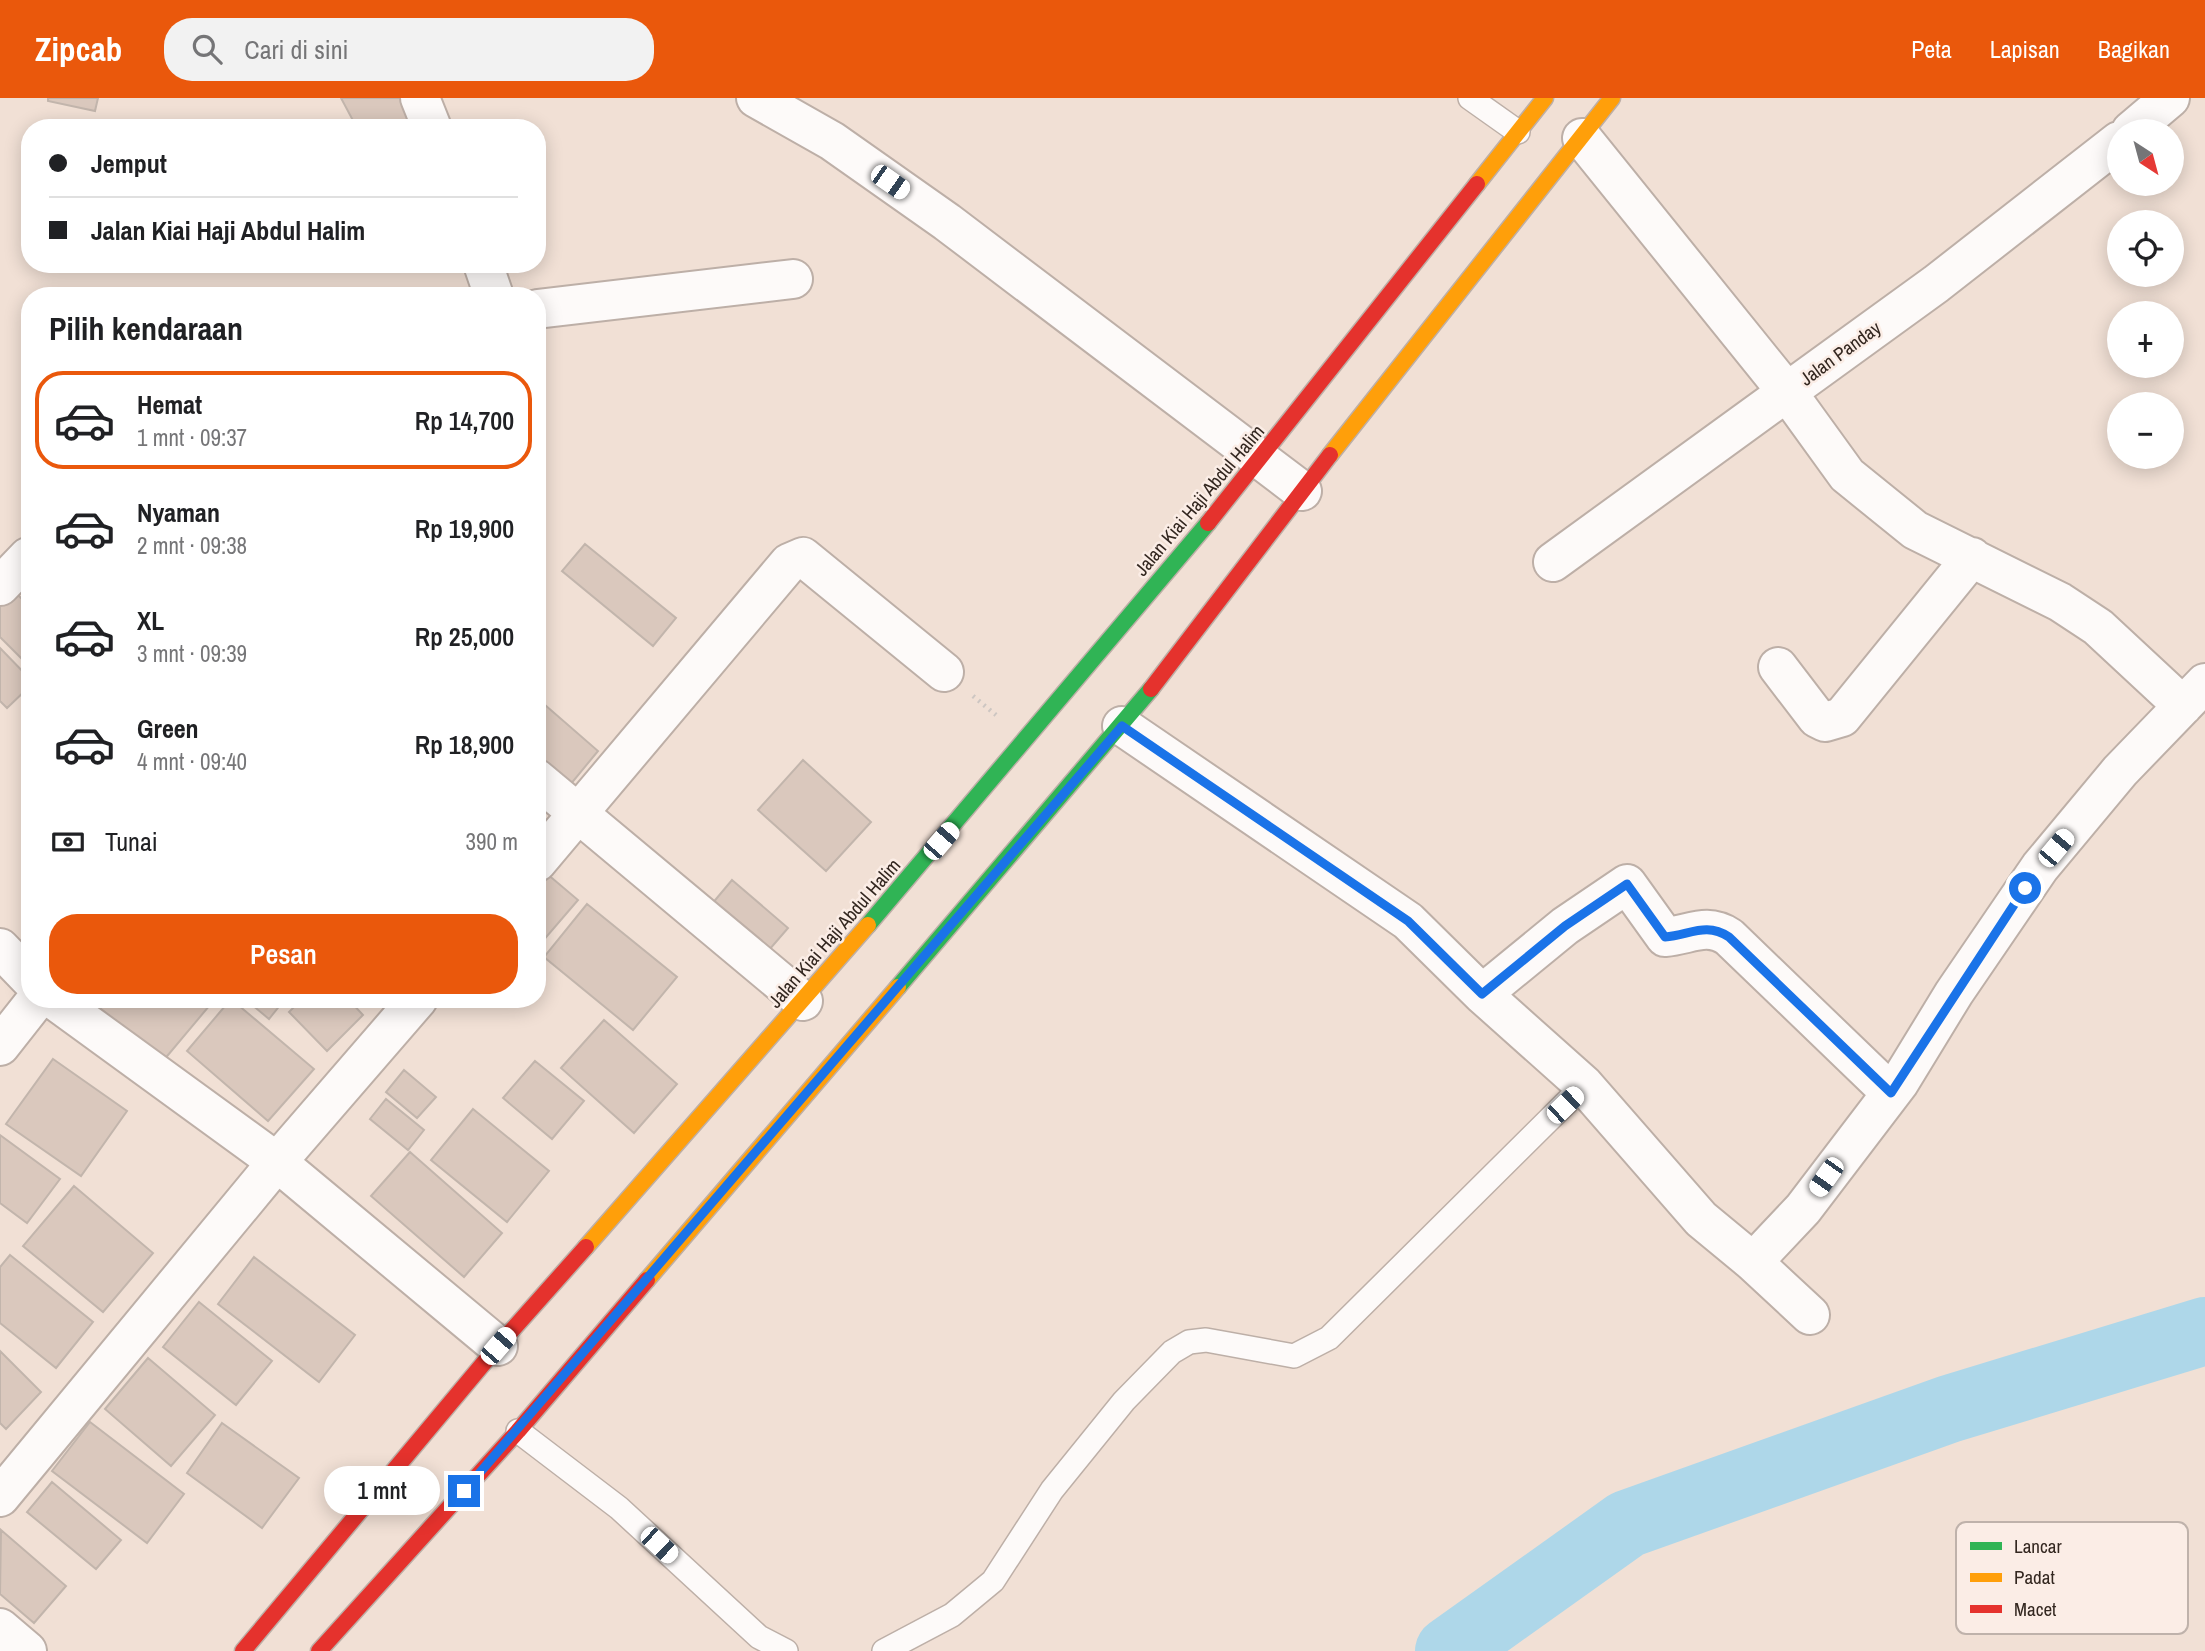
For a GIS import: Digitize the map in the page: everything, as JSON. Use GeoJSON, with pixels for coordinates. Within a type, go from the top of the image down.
{"type":"FeatureCollection","features":[{"type":"Feature","properties":{"kind":"main road","name":"Jalan Kiai Haji Abdul Halim"},"geometry":{"type":"LineString","coordinates":[[243,1651],[498,1346],[803,1001],[1261,460],[1545,98]]}},
{"type":"Feature","properties":{"kind":"main road"},"geometry":{"type":"LineString","coordinates":[[319,1651],[518,1431],[1122,726],[1302,491],[1612,98]]}},
{"type":"Feature","properties":{"kind":"street"},"geometry":{"type":"LineString","coordinates":[[420,98],[428,119]]}},
{"type":"Feature","properties":{"kind":"street"},"geometry":{"type":"LineString","coordinates":[[757,98],[832,141],[947,222],[1302,491]]}},
{"type":"Feature","properties":{"kind":"street"},"geometry":{"type":"LineString","coordinates":[[2145,119],[2170,98]]}},
{"type":"Feature","properties":{"kind":"street","name":"Jalan Panday"},"geometry":{"type":"LineString","coordinates":[[1582,138],[1787,392],[1936,284],[2107,150]]}},
{"type":"Feature","properties":{"kind":"street"},"geometry":{"type":"LineString","coordinates":[[546,308],[793,279]]}},
{"type":"Feature","properties":{"kind":"street"},"geometry":{"type":"LineString","coordinates":[[1553,562],[1787,392],[1847,475],[1915,530],[2060,602],[2194,695],[2120,771],[2040,867],[1891,1093],[1802,1209],[1753,1262]]}},
{"type":"Feature","properties":{"kind":"street"},"geometry":{"type":"LineString","coordinates":[[546,852],[775,576],[789,563],[803,557],[944,672]]}},
{"type":"Feature","properties":{"kind":"street"},"geometry":{"type":"LineString","coordinates":[[1778,667],[1817,718],[1825,722],[1842,716],[1972,557]]}},
{"type":"Feature","properties":{"kind":"street"},"geometry":{"type":"LineString","coordinates":[[0,586],[21,564]]}},
{"type":"Feature","properties":{"kind":"street"},"geometry":{"type":"LineString","coordinates":[[1122,726],[1408,921],[1482,994],[1584,1085],[1701,1219],[1810,1315]]}},
{"type":"Feature","properties":{"kind":"street"},"geometry":{"type":"LineString","coordinates":[[546,787],[803,1001]]}},
{"type":"Feature","properties":{"kind":"street"},"geometry":{"type":"LineString","coordinates":[[1482,994],[1565,926],[1627,884],[1665,937],[1682,936],[1698,928],[1717,929],[1891,1093]]}},
{"type":"Feature","properties":{"kind":"street"},"geometry":{"type":"LineString","coordinates":[[0,948],[21,970]]}},
{"type":"Feature","properties":{"kind":"street"},"geometry":{"type":"LineString","coordinates":[[0,1046],[30,1008]]}},
{"type":"Feature","properties":{"kind":"street"},"geometry":{"type":"LineString","coordinates":[[65,1008],[277,1162],[498,1346]]}},
{"type":"Feature","properties":{"kind":"street"},"geometry":{"type":"LineString","coordinates":[[0,1497],[277,1162],[410,1008]]}},
{"type":"Feature","properties":{"kind":"street"},"geometry":{"type":"LineString","coordinates":[[0,1629],[27,1651]]}},
{"type":"Feature","properties":{"kind":"lane"},"geometry":{"type":"LineString","coordinates":[[1470,98],[1518,132]]}},
{"type":"Feature","properties":{"kind":"lane"},"geometry":{"type":"LineString","coordinates":[[884,1651],[952,1615],[993,1581],[1052,1490],[1124,1401],[1172,1352],[1189,1342],[1206,1340],[1294,1356],[1329,1338],[1584,1085]]}},
{"type":"Feature","properties":{"kind":"lane"},"geometry":{"type":"LineString","coordinates":[[518,1431],[620,1507],[754,1644],[786,1651]]}},
{"type":"Feature","properties":{"kind":"path"},"geometry":{"type":"LineString","coordinates":[[944,672],[1026,740]]}},
{"type":"Feature","properties":{"kind":"building"},"geometry":{"type":"Polygon","coordinates":[[[48,98],[98,98],[95,111],[48,101],[48,98]]]}},
{"type":"Feature","properties":{"kind":"building"},"geometry":{"type":"Polygon","coordinates":[[[341,98],[405,98],[416,119],[352,119],[341,98]]]}},
{"type":"Feature","properties":{"kind":"building"},"geometry":{"type":"Polygon","coordinates":[[[585,544],[676,618],[653,646],[562,571],[585,544]]]}},
{"type":"Feature","properties":{"kind":"building"},"geometry":{"type":"Polygon","coordinates":[[[10,587],[21,598],[21,658],[0,637],[0,596],[10,587]]]}},
{"type":"Feature","properties":{"kind":"building"},"geometry":{"type":"Polygon","coordinates":[[[0,648],[21,670],[21,695],[7,708],[0,701],[0,648]]]}},
{"type":"Feature","properties":{"kind":"building"},"geometry":{"type":"Polygon","coordinates":[[[546,706],[598,751],[565,791],[546,775],[546,706]]]}},
{"type":"Feature","properties":{"kind":"building"},"geometry":{"type":"Polygon","coordinates":[[[803,760],[871,822],[826,871],[758,810],[803,760]]]}},
{"type":"Feature","properties":{"kind":"building"},"geometry":{"type":"Polygon","coordinates":[[[546,873],[578,900],[546,937],[546,873]]]}},
{"type":"Feature","properties":{"kind":"building"},"geometry":{"type":"Polygon","coordinates":[[[732,880],[788,928],[762,958],[706,911],[732,880]]]}},
{"type":"Feature","properties":{"kind":"building"},"geometry":{"type":"Polygon","coordinates":[[[587,904],[677,977],[633,1030],[546,959],[546,955],[587,904]]]}},
{"type":"Feature","properties":{"kind":"building"},"geometry":{"type":"Polygon","coordinates":[[[100,1008],[207,1008],[163,1061],[100,1008]]]}},
{"type":"Feature","properties":{"kind":"building"},"geometry":{"type":"Polygon","coordinates":[[[223,1008],[242,1008],[314,1069],[268,1121],[187,1051],[223,1008]]]}},
{"type":"Feature","properties":{"kind":"building"},"geometry":{"type":"Polygon","coordinates":[[[256,1008],[278,1008],[269,1019],[256,1008]]]}},
{"type":"Feature","properties":{"kind":"building"},"geometry":{"type":"Polygon","coordinates":[[[293,1008],[356,1008],[363,1015],[327,1051],[289,1012],[293,1008]]]}},
{"type":"Feature","properties":{"kind":"building"},"geometry":{"type":"Polygon","coordinates":[[[604,1020],[677,1084],[634,1133],[561,1068],[604,1020]]]}},
{"type":"Feature","properties":{"kind":"building"},"geometry":{"type":"Polygon","coordinates":[[[53,1059],[127,1111],[81,1176],[6,1124],[53,1059]]]}},
{"type":"Feature","properties":{"kind":"building"},"geometry":{"type":"Polygon","coordinates":[[[535,1061],[584,1101],[552,1139],[503,1098],[535,1061]]]}},
{"type":"Feature","properties":{"kind":"building"},"geometry":{"type":"Polygon","coordinates":[[[404,1070],[436,1097],[417,1118],[386,1092],[404,1070]]]}},
{"type":"Feature","properties":{"kind":"building"},"geometry":{"type":"Polygon","coordinates":[[[386,1099],[424,1130],[408,1150],[370,1119],[386,1099]]]}},
{"type":"Feature","properties":{"kind":"building"},"geometry":{"type":"Polygon","coordinates":[[[473,1109],[549,1171],[507,1222],[431,1160],[473,1109]]]}},
{"type":"Feature","properties":{"kind":"building"},"geometry":{"type":"Polygon","coordinates":[[[0,1135],[60,1179],[27,1223],[0,1203],[0,1135]]]}},
{"type":"Feature","properties":{"kind":"building"},"geometry":{"type":"Polygon","coordinates":[[[410,1152],[502,1233],[464,1277],[371,1196],[410,1152]]]}},
{"type":"Feature","properties":{"kind":"building"},"geometry":{"type":"Polygon","coordinates":[[[74,1186],[153,1253],[103,1312],[23,1246],[74,1186]]]}},
{"type":"Feature","properties":{"kind":"building"},"geometry":{"type":"Polygon","coordinates":[[[10,1255],[93,1322],[56,1368],[0,1323],[0,1267],[10,1255]]]}},
{"type":"Feature","properties":{"kind":"building"},"geometry":{"type":"Polygon","coordinates":[[[254,1257],[355,1335],[319,1382],[218,1304],[254,1257]]]}},
{"type":"Feature","properties":{"kind":"building"},"geometry":{"type":"Polygon","coordinates":[[[199,1302],[272,1361],[236,1405],[163,1347],[199,1302]]]}},
{"type":"Feature","properties":{"kind":"building"},"geometry":{"type":"Polygon","coordinates":[[[0,1351],[41,1392],[6,1429],[0,1423],[0,1351]]]}},
{"type":"Feature","properties":{"kind":"building"},"geometry":{"type":"Polygon","coordinates":[[[148,1358],[215,1415],[171,1466],[105,1409],[148,1358]]]}},
{"type":"Feature","properties":{"kind":"building"},"geometry":{"type":"Polygon","coordinates":[[[90,1422],[184,1494],[147,1543],[52,1471],[90,1422]]]}},
{"type":"Feature","properties":{"kind":"building"},"geometry":{"type":"Polygon","coordinates":[[[222,1423],[299,1478],[262,1528],[187,1473],[222,1423]]]}},
{"type":"Feature","properties":{"kind":"building"},"geometry":{"type":"Polygon","coordinates":[[[52,1482],[121,1540],[96,1569],[27,1512],[52,1482]]]}},
{"type":"Feature","properties":{"kind":"building"},"geometry":{"type":"Polygon","coordinates":[[[1,1530],[66,1586],[34,1623],[0,1594],[1,1530]]]}},
{"type":"Feature","properties":{"kind":"waterway"},"geometry":{"type":"LineString","coordinates":[[1449,1651],[1627,1524],[1949,1409],[2205,1331]]}},
{"type":"Feature","properties":{"kind":"traffic: fast"},"geometry":{"type":"LineString","coordinates":[[868,925],[1208,523]]}},
{"type":"Feature","properties":{"kind":"traffic: fast"},"geometry":{"type":"LineString","coordinates":[[898,987],[1151,689]]}},
{"type":"Feature","properties":{"kind":"traffic: slow"},"geometry":{"type":"LineString","coordinates":[[1477,184],[1545,98]]}},
{"type":"Feature","properties":{"kind":"traffic: slow"},"geometry":{"type":"LineString","coordinates":[[1330,455],[1612,98]]}},
{"type":"Feature","properties":{"kind":"traffic: slow"},"geometry":{"type":"LineString","coordinates":[[586,1247],[868,925]]}},
{"type":"Feature","properties":{"kind":"traffic: slow"},"geometry":{"type":"LineString","coordinates":[[647,1280],[898,987]]}},
{"type":"Feature","properties":{"kind":"traffic: jam"},"geometry":{"type":"LineString","coordinates":[[1208,523],[1477,184]]}},
{"type":"Feature","properties":{"kind":"traffic: jam"},"geometry":{"type":"LineString","coordinates":[[1151,689],[1330,455]]}},
{"type":"Feature","properties":{"kind":"traffic: jam"},"geometry":{"type":"LineString","coordinates":[[243,1651],[498,1346],[586,1247]]}},
{"type":"Feature","properties":{"kind":"traffic: jam"},"geometry":{"type":"LineString","coordinates":[[319,1651],[518,1431],[647,1280]]}},
{"type":"Feature","properties":{"kind":"route"},"geometry":{"type":"LineString","coordinates":[[464,1491],[1122,726],[1408,921],[1482,994],[1565,926],[1627,884],[1665,937],[1682,936],[1698,928],[1717,929],[1729,937],[1891,1093],[2025,888]]}}]}
